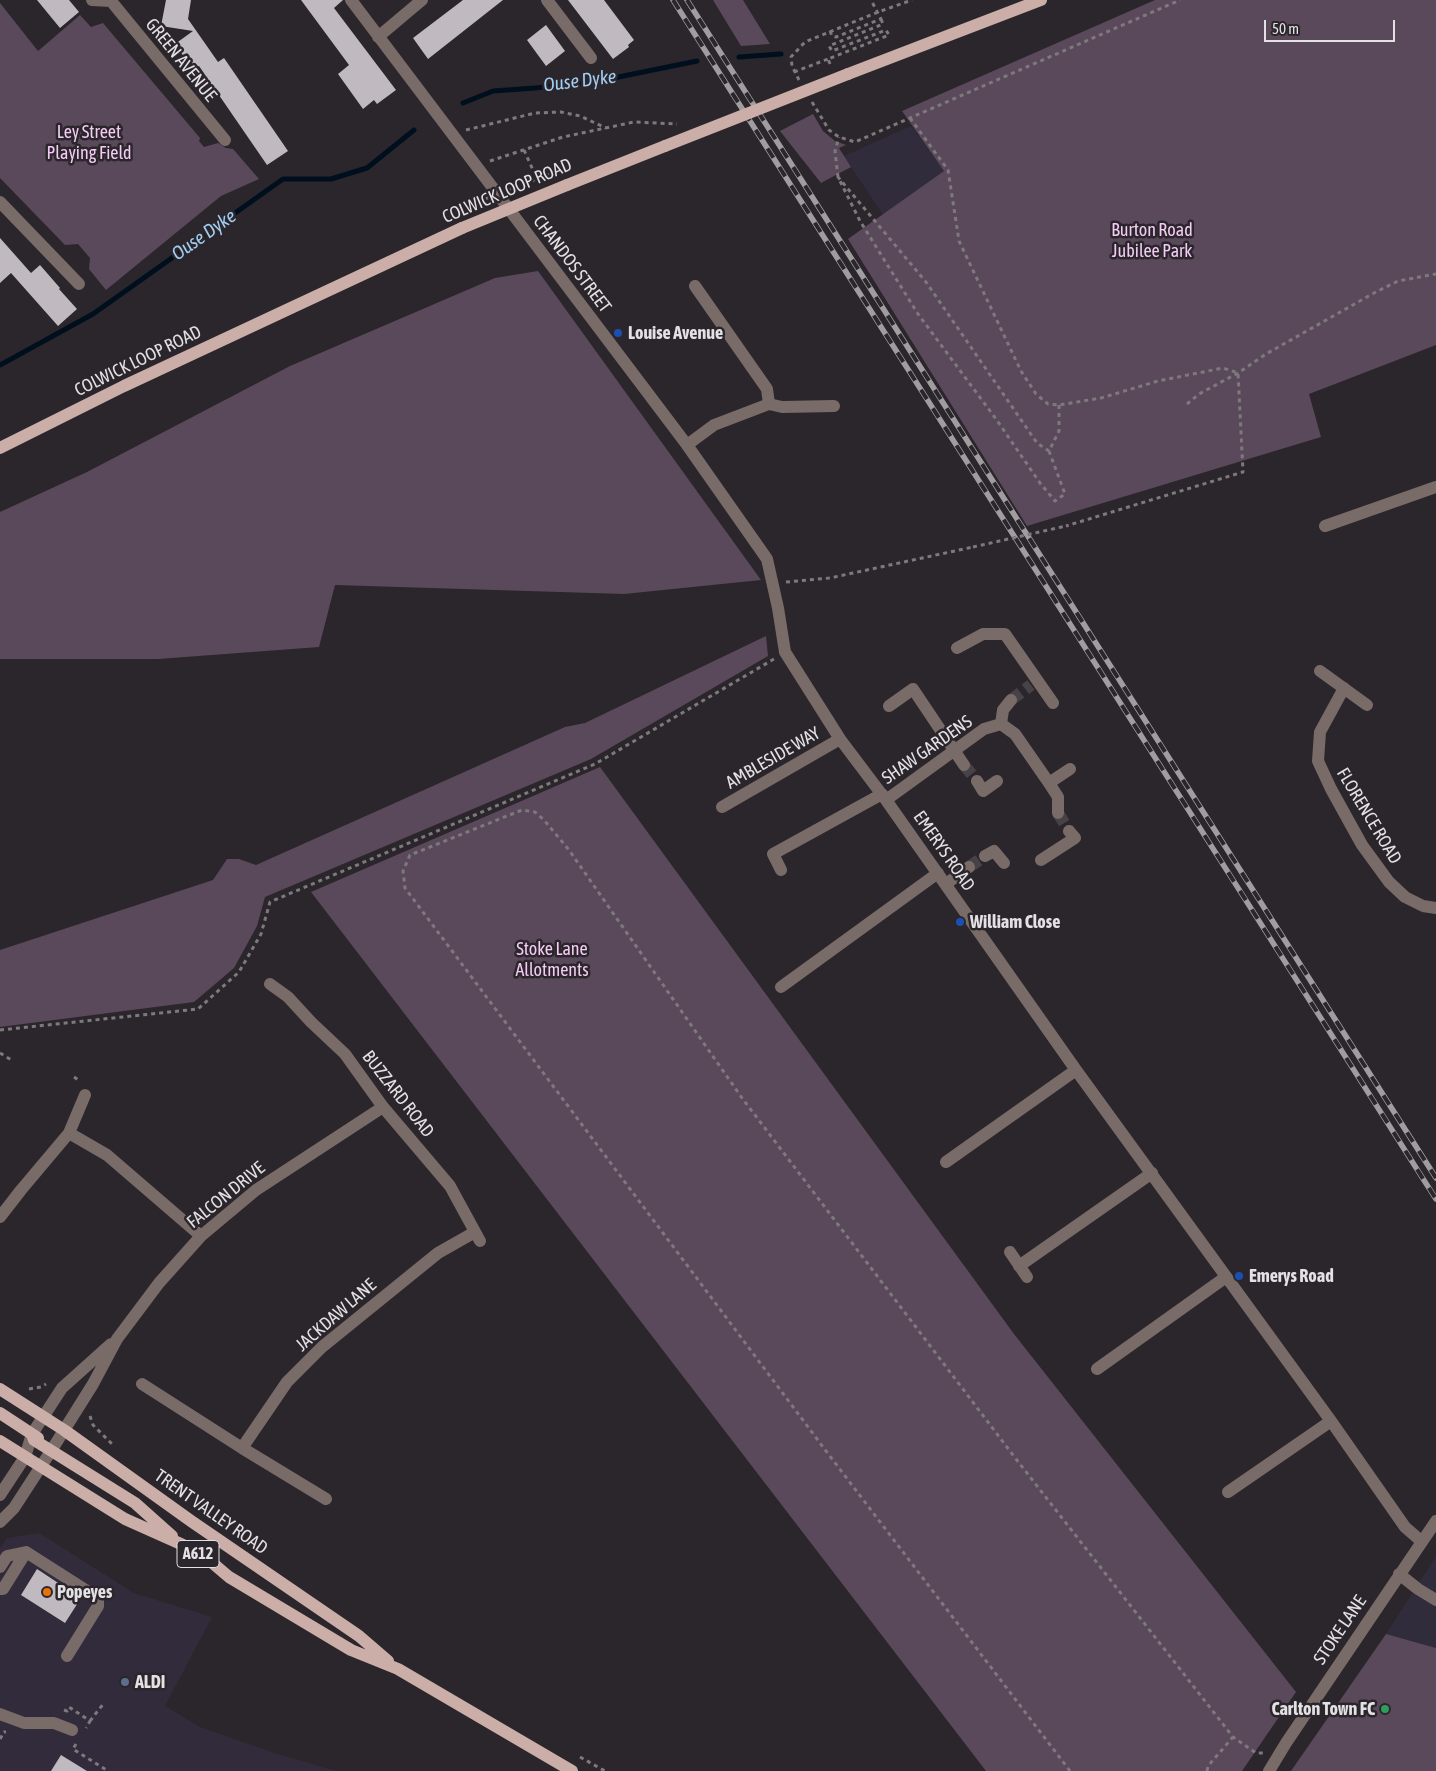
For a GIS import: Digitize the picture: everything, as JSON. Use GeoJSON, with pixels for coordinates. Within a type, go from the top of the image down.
{"type":"FeatureCollection","features":[{"type":"Feature","properties":{"kind":"main road","name":"COLWICK LOOP ROAD"},"geometry":{"type":"LineString","coordinates":[[0,448],[132,382],[462,228],[567,184],[1041,0]]}},
{"type":"Feature","properties":{"kind":"main road","name":"TRENT VALLEY ROAD"},"geometry":{"type":"LineString","coordinates":[[0,1390],[64,1430],[191,1521],[359,1636],[398,1669]]}},
{"type":"Feature","properties":{"kind":"main road","name":"A612"},"geometry":{"type":"LineString","coordinates":[[0,1413],[32,1434],[34,1440],[135,1503],[181,1544]]}},
{"type":"Feature","properties":{"kind":"main road","name":"TRENT VALLEY ROAD"},"geometry":{"type":"LineString","coordinates":[[0,1441],[125,1520],[181,1544],[209,1560],[229,1577],[351,1650],[398,1669],[572,1771]]}},
{"type":"Feature","properties":{"kind":"street"},"geometry":{"type":"LineString","coordinates":[[92,0],[111,0]]}},
{"type":"Feature","properties":{"kind":"street","name":"GREEN AVENUE"},"geometry":{"type":"LineString","coordinates":[[111,0],[225,140]]}},
{"type":"Feature","properties":{"kind":"street","name":"CHANDOS STREET"},"geometry":{"type":"LineString","coordinates":[[351,0],[687,445],[767,559],[778,608]]}},
{"type":"Feature","properties":{"kind":"street"},"geometry":{"type":"LineString","coordinates":[[378,36],[422,0]]}},
{"type":"Feature","properties":{"kind":"street"},"geometry":{"type":"LineString","coordinates":[[547,0],[591,58]]}},
{"type":"Feature","properties":{"kind":"street"},"geometry":{"type":"LineString","coordinates":[[0,202],[79,284]]}},
{"type":"Feature","properties":{"kind":"street"},"geometry":{"type":"LineString","coordinates":[[695,286],[767,389],[769,404]]}},
{"type":"Feature","properties":{"kind":"street"},"geometry":{"type":"LineString","coordinates":[[687,445],[714,425],[769,404],[782,407],[834,406]]}},
{"type":"Feature","properties":{"kind":"street"},"geometry":{"type":"LineString","coordinates":[[1325,526],[1436,487]]}},
{"type":"Feature","properties":{"kind":"street","name":"EMERYS ROAD"},"geometry":{"type":"LineString","coordinates":[[778,608],[785,652],[840,739],[884,797],[1076,1070],[1406,1527],[1421,1541]]}},
{"type":"Feature","properties":{"kind":"street"},"geometry":{"type":"LineString","coordinates":[[957,648],[983,634],[1005,634],[1034,682],[1053,703]]}},
{"type":"Feature","properties":{"kind":"street"},"geometry":{"type":"LineString","coordinates":[[1320,671],[1367,705]]}},
{"type":"Feature","properties":{"kind":"street"},"geometry":{"type":"LineString","coordinates":[[889,706],[913,688],[964,765]]}},
{"type":"Feature","properties":{"kind":"street","name":"FLORENCE ROAD"},"geometry":{"type":"LineString","coordinates":[[1344,688],[1320,732],[1318,762],[1362,845],[1389,882],[1405,897],[1423,906],[1436,908]]}},
{"type":"Feature","properties":{"kind":"street"},"geometry":{"type":"LineString","coordinates":[[1001,724],[1003,710],[1012,700]]}},
{"type":"Feature","properties":{"kind":"street","name":"SHAW GARDENS"},"geometry":{"type":"LineString","coordinates":[[781,870],[773,854],[884,797],[984,729],[1001,724],[1015,734],[1058,797],[1058,813]]}},
{"type":"Feature","properties":{"kind":"street","name":"AMBLESIDE WAY"},"geometry":{"type":"LineString","coordinates":[[722,807],[840,739]]}},
{"type":"Feature","properties":{"kind":"street"},"geometry":{"type":"LineString","coordinates":[[1049,783],[1070,769]]}},
{"type":"Feature","properties":{"kind":"street"},"geometry":{"type":"LineString","coordinates":[[977,782],[983,791],[997,781]]}},
{"type":"Feature","properties":{"kind":"street"},"geometry":{"type":"LineString","coordinates":[[1041,860],[1074,838],[1069,830]]}},
{"type":"Feature","properties":{"kind":"street"},"geometry":{"type":"LineString","coordinates":[[985,856],[994,850],[1004,863]]}},
{"type":"Feature","properties":{"kind":"street"},"geometry":{"type":"LineString","coordinates":[[780,987],[942,878],[969,867]]}},
{"type":"Feature","properties":{"kind":"street","name":"BUZZARD ROAD"},"geometry":{"type":"LineString","coordinates":[[270,984],[288,997],[345,1054],[383,1107],[450,1186],[477,1237]]}},
{"type":"Feature","properties":{"kind":"street"},"geometry":{"type":"LineString","coordinates":[[946,1162],[1076,1070]]}},
{"type":"Feature","properties":{"kind":"street"},"geometry":{"type":"LineString","coordinates":[[0,1217],[69,1133],[85,1095]]}},
{"type":"Feature","properties":{"kind":"street","name":"FALCON DRIVE"},"geometry":{"type":"LineString","coordinates":[[0,1522],[14,1508],[41,1467],[93,1384],[117,1339],[159,1283],[201,1236],[256,1190],[383,1107]]}},
{"type":"Feature","properties":{"kind":"street"},"geometry":{"type":"LineString","coordinates":[[69,1133],[107,1155],[201,1236]]}},
{"type":"Feature","properties":{"kind":"street"},"geometry":{"type":"LineString","coordinates":[[1019,1266],[1152,1173]]}},
{"type":"Feature","properties":{"kind":"street","name":"JACKDAW LANE"},"geometry":{"type":"LineString","coordinates":[[242,1448],[287,1382],[322,1347],[438,1252],[477,1237]]}},
{"type":"Feature","properties":{"kind":"street"},"geometry":{"type":"LineString","coordinates":[[1010,1252],[1027,1277]]}},
{"type":"Feature","properties":{"kind":"street"},"geometry":{"type":"LineString","coordinates":[[1097,1369],[1226,1277]]}},
{"type":"Feature","properties":{"kind":"street","name":"FALCON DRIVE"},"geometry":{"type":"LineString","coordinates":[[0,1495],[25,1457],[32,1434],[62,1388],[117,1339]]}},
{"type":"Feature","properties":{"kind":"street"},"geometry":{"type":"LineString","coordinates":[[142,1384],[326,1499]]}},
{"type":"Feature","properties":{"kind":"street"},"geometry":{"type":"LineString","coordinates":[[1228,1492],[1331,1421]]}},
{"type":"Feature","properties":{"kind":"street","name":"STOKE LANE"},"geometry":{"type":"LineString","coordinates":[[1274,1762],[1436,1521]]}},
{"type":"Feature","properties":{"kind":"street"},"geometry":{"type":"LineString","coordinates":[[0,1567],[7,1556],[26,1552],[95,1596],[98,1606],[67,1656]]}},
{"type":"Feature","properties":{"kind":"street"},"geometry":{"type":"LineString","coordinates":[[0,1589],[3,1589],[26,1552]]}},
{"type":"Feature","properties":{"kind":"street"},"geometry":{"type":"LineString","coordinates":[[1399,1574],[1436,1600]]}},
{"type":"Feature","properties":{"kind":"street"},"geometry":{"type":"LineString","coordinates":[[1,1716],[24,1723],[54,1723],[72,1730]]}},
{"type":"Feature","properties":{"kind":"path"},"geometry":{"type":"LineString","coordinates":[[794,72],[889,35],[886,30],[832,51],[829,46],[883,24],[872,0]]}},
{"type":"Feature","properties":{"kind":"path"},"geometry":{"type":"LineString","coordinates":[[804,88],[794,72],[791,57],[805,42],[912,0]]}},
{"type":"Feature","properties":{"kind":"path"},"geometry":{"type":"LineString","coordinates":[[809,97],[829,130],[839,138],[855,142],[1180,0]]}},
{"type":"Feature","properties":{"kind":"path"},"geometry":{"type":"LineString","coordinates":[[830,31],[832,36],[836,37],[881,19]]}},
{"type":"Feature","properties":{"kind":"path"},"geometry":{"type":"LineString","coordinates":[[828,59],[830,64]]}},
{"type":"Feature","properties":{"kind":"path"},"geometry":{"type":"LineString","coordinates":[[451,133],[535,113],[561,112],[580,116],[606,128]]}},
{"type":"Feature","properties":{"kind":"path"},"geometry":{"type":"LineString","coordinates":[[910,118],[948,170],[959,241],[1021,371],[1036,394],[1048,404],[1059,405],[1101,398],[1158,381],[1222,368],[1238,373]]}},
{"type":"Feature","properties":{"kind":"path"},"geometry":{"type":"LineString","coordinates":[[475,165],[563,138],[634,122],[677,124]]}},
{"type":"Feature","properties":{"kind":"path"},"geometry":{"type":"LineString","coordinates":[[838,177],[926,282],[1037,443],[1049,451],[1065,494],[1056,501],[1040,483],[985,404],[918,314],[860,221],[838,177],[835,150],[839,138]]}},
{"type":"Feature","properties":{"kind":"path"},"geometry":{"type":"LineString","coordinates":[[524,150],[537,179]]}},
{"type":"Feature","properties":{"kind":"path"},"geometry":{"type":"LineString","coordinates":[[456,210],[560,170]]}},
{"type":"Feature","properties":{"kind":"path"},"geometry":{"type":"LineString","coordinates":[[1187,404],[1199,394],[1238,373],[1266,354],[1390,285],[1398,281],[1436,274]]}},
{"type":"Feature","properties":{"kind":"path"},"geometry":{"type":"LineString","coordinates":[[773,583],[830,578],[1066,526],[1243,472],[1238,373]]}},
{"type":"Feature","properties":{"kind":"path"},"geometry":{"type":"LineString","coordinates":[[1049,451],[1059,432],[1059,405]]}},
{"type":"Feature","properties":{"kind":"path"},"geometry":{"type":"LineString","coordinates":[[0,1030],[198,1008],[239,972],[261,934],[270,902],[595,764],[785,652]]}},
{"type":"Feature","properties":{"kind":"path"},"geometry":{"type":"LineString","coordinates":[[1070,1771],[826,1451],[405,888],[403,871],[410,855],[522,810],[535,812],[544,820],[569,850],[742,1098],[1016,1459],[1233,1737],[1256,1753],[1274,1762]]}},
{"type":"Feature","properties":{"kind":"path"},"geometry":{"type":"LineString","coordinates":[[0,1053],[12,1061]]}},
{"type":"Feature","properties":{"kind":"path"},"geometry":{"type":"LineString","coordinates":[[74,1077],[80,1081]]}},
{"type":"Feature","properties":{"kind":"path"},"geometry":{"type":"LineString","coordinates":[[24,1388],[41,1388],[50,1381],[62,1388]]}},
{"type":"Feature","properties":{"kind":"path"},"geometry":{"type":"LineString","coordinates":[[90,1411],[93,1425],[114,1446]]}},
{"type":"Feature","properties":{"kind":"path"},"geometry":{"type":"LineString","coordinates":[[90,1721],[104,1703]]}},
{"type":"Feature","properties":{"kind":"path"},"geometry":{"type":"LineString","coordinates":[[1207,1771],[1208,1766],[1233,1737]]}},
{"type":"Feature","properties":{"kind":"shaded area"},"geometry":{"type":"Polygon","coordinates":[[[911,126],[944,171],[883,215],[844,156],[911,126]]]}},
{"type":"Feature","properties":{"kind":"shaded area"},"geometry":{"type":"Polygon","coordinates":[[[39,1533],[134,1593],[212,1617],[165,1706],[200,1727],[274,1753],[337,1771],[0,1771],[0,1548],[7,1538],[39,1533]]]}},
{"type":"Feature","properties":{"kind":"shaded area"},"geometry":{"type":"Polygon","coordinates":[[[1436,1557],[1436,1648],[1386,1634],[1428,1569],[1436,1557]]]}},
{"type":"Feature","properties":{"kind":"green space"},"geometry":{"type":"Polygon","coordinates":[[[713,0],[743,0],[770,44],[741,46],[713,0]]]}},
{"type":"Feature","properties":{"kind":"green space","name":"Burton Road Jubilee Park"},"geometry":{"type":"Polygon","coordinates":[[[1155,0],[1436,0],[1436,345],[1309,394],[1321,437],[1027,526],[848,239],[944,171],[902,111],[1155,0]]]}},
{"type":"Feature","properties":{"kind":"green space","name":"Ley Street Playing Field"},"geometry":{"type":"Polygon","coordinates":[[[0,3],[38,51],[80,15],[91,27],[103,23],[200,138],[199,141],[204,147],[218,143],[226,148],[233,149],[259,179],[221,196],[106,290],[89,269],[90,258],[78,244],[65,245],[0,178],[0,3]]]}},
{"type":"Feature","properties":{"kind":"green space"},"geometry":{"type":"Polygon","coordinates":[[[813,114],[823,131],[835,141],[846,145],[839,148],[851,167],[821,183],[780,131],[813,114]]]}},
{"type":"Feature","properties":{"kind":"green space"},"geometry":{"type":"Polygon","coordinates":[[[538,271],[761,580],[624,594],[335,585],[319,647],[158,659],[0,659],[0,512],[87,472],[290,366],[495,278],[538,271]]]}},
{"type":"Feature","properties":{"kind":"green space"},"geometry":{"type":"Polygon","coordinates":[[[766,636],[768,656],[591,759],[265,897],[257,926],[234,968],[194,1002],[0,1027],[0,950],[213,880],[227,859],[239,859],[256,865],[565,727],[585,723],[766,636]]]}},
{"type":"Feature","properties":{"kind":"green space","name":"Stoke Lane Allotments"},"geometry":{"type":"Polygon","coordinates":[[[600,767],[1014,1334],[1296,1692],[1242,1771],[986,1771],[311,892],[600,767]]]}},
{"type":"Feature","properties":{"kind":"green space","name":"Carlton Town FC"},"geometry":{"type":"Polygon","coordinates":[[[1386,1634],[1436,1648],[1436,1771],[1291,1771],[1386,1634]]]}},
{"type":"Feature","properties":{"kind":"building"},"geometry":{"type":"Polygon","coordinates":[[[37,0],[69,0],[79,12],[60,28],[37,0]]]}},
{"type":"Feature","properties":{"kind":"building"},"geometry":{"type":"Polygon","coordinates":[[[166,0],[191,0],[188,19],[218,62],[224,58],[288,151],[267,165],[199,66],[193,70],[175,44],[193,31],[161,26],[166,0]]]}},
{"type":"Feature","properties":{"kind":"building"},"geometry":{"type":"Polygon","coordinates":[[[301,0],[343,0],[334,8],[396,90],[377,104],[374,100],[363,109],[338,74],[349,65],[301,0]]]}},
{"type":"Feature","properties":{"kind":"building"},"geometry":{"type":"Polygon","coordinates":[[[463,0],[503,0],[428,59],[413,38],[463,0]]]}},
{"type":"Feature","properties":{"kind":"building"},"geometry":{"type":"Polygon","coordinates":[[[568,0],[604,0],[634,40],[628,45],[629,47],[613,59],[568,0]]]}},
{"type":"Feature","properties":{"kind":"building"},"geometry":{"type":"Polygon","coordinates":[[[546,25],[565,51],[546,66],[527,40],[546,25]]]}},
{"type":"Feature","properties":{"kind":"building"},"geometry":{"type":"Polygon","coordinates":[[[0,238],[31,273],[40,265],[77,309],[58,326],[11,273],[0,283],[0,238]]]}},
{"type":"Feature","properties":{"kind":"building","name":"Popeyes"},"geometry":{"type":"Polygon","coordinates":[[[37,1569],[81,1598],[65,1623],[21,1595],[37,1569]]]}},
{"type":"Feature","properties":{"kind":"building"},"geometry":{"type":"Polygon","coordinates":[[[61,1755],[87,1771],[51,1771],[61,1755]]]}},
{"type":"Feature","properties":{"kind":"waterway","name":"Ouse Dyke"},"geometry":{"type":"LineString","coordinates":[[739,57],[781,54]]}},
{"type":"Feature","properties":{"kind":"waterway","name":"Ouse Dyke"},"geometry":{"type":"LineString","coordinates":[[463,103],[493,91],[599,81],[697,61]]}},
{"type":"Feature","properties":{"kind":"waterway","name":"Ouse Dyke"},"geometry":{"type":"LineString","coordinates":[[0,365],[93,314],[283,179],[331,179],[367,168],[414,130]]}},
{"type":"Feature","properties":{"kind":"tunnel"},"geometry":{"type":"LineString","coordinates":[[1011,700],[1031,685]]}},
{"type":"Feature","properties":{"kind":"tunnel"},"geometry":{"type":"LineString","coordinates":[[964,765],[977,781]]}},
{"type":"Feature","properties":{"kind":"tunnel"},"geometry":{"type":"LineString","coordinates":[[1058,813],[1069,831]]}},
{"type":"Feature","properties":{"kind":"tunnel"},"geometry":{"type":"LineString","coordinates":[[969,867],[985,856]]}},
{"type":"Feature","properties":{"kind":"railway"},"geometry":{"type":"LineString","coordinates":[[673,0],[1436,1199]]}},
{"type":"Feature","properties":{"kind":"railway"},"geometry":{"type":"LineString","coordinates":[[687,0],[1436,1178]]}},
{"type":"Feature","properties":{"kind":"place","name":"Louise Avenue"},"geometry":{"type":"Point","coordinates":[618,333]}},
{"type":"Feature","properties":{"kind":"place","name":"William Close"},"geometry":{"type":"Point","coordinates":[960,922]}},
{"type":"Feature","properties":{"kind":"place","name":"Emerys Road"},"geometry":{"type":"Point","coordinates":[1239,1276]}},
{"type":"Feature","properties":{"kind":"place","name":"Popeyes"},"geometry":{"type":"Point","coordinates":[47,1592]}},
{"type":"Feature","properties":{"kind":"place","name":"ALDI"},"geometry":{"type":"Point","coordinates":[125,1682]}},
{"type":"Feature","properties":{"kind":"place","name":"Carlton Town FC"},"geometry":{"type":"Point","coordinates":[1385,1709]}}]}
